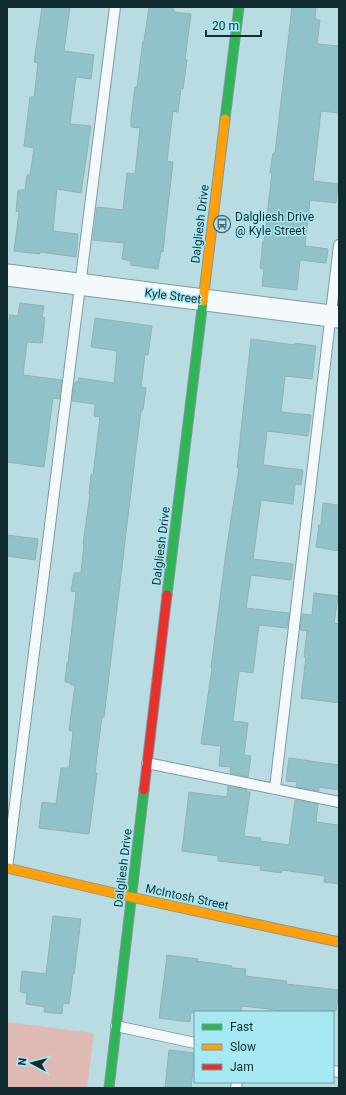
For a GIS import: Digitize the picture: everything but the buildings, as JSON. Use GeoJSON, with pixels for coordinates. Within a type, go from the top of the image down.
{"type":"FeatureCollection","features":[{"type":"Feature","properties":{"kind":"street","name":"Dalgliesh Drive"},"geometry":{"type":"LineString","coordinates":[[109,1088],[239,7]]}},
{"type":"Feature","properties":{"kind":"street","name":"Kyle Street"},"geometry":{"type":"LineString","coordinates":[[7,275],[335,317]]}},
{"type":"Feature","properties":{"kind":"street","name":"McIntosh Street"},"geometry":{"type":"LineString","coordinates":[[7,868],[131,897],[339,942]]}},
{"type":"Feature","properties":{"kind":"lane"},"geometry":{"type":"LineString","coordinates":[[7,868],[115,7]]}},
{"type":"Feature","properties":{"kind":"lane"},"geometry":{"type":"LineString","coordinates":[[275,788],[335,317],[339,245]]}},
{"type":"Feature","properties":{"kind":"lane"},"geometry":{"type":"LineString","coordinates":[[147,763],[339,802]]}},
{"type":"Feature","properties":{"kind":"lane"},"geometry":{"type":"LineString","coordinates":[[116,1026],[194,1043]]}},
{"type":"Feature","properties":{"kind":"shaded area"},"geometry":{"type":"Polygon","coordinates":[[[7,1022],[94,1033],[87,1088],[7,1088],[7,1022]]]}},
{"type":"Feature","properties":{"kind":"traffic: fast"},"geometry":{"type":"LineString","coordinates":[[225,119],[239,7]]}},
{"type":"Feature","properties":{"kind":"traffic: fast"},"geometry":{"type":"LineString","coordinates":[[167,595],[203,301]]}},
{"type":"Feature","properties":{"kind":"traffic: fast"},"geometry":{"type":"LineString","coordinates":[[109,1088],[144,790]]}},
{"type":"Feature","properties":{"kind":"traffic: slow"},"geometry":{"type":"LineString","coordinates":[[203,301],[225,119]]}},
{"type":"Feature","properties":{"kind":"traffic: slow"},"geometry":{"type":"LineString","coordinates":[[7,868],[131,897],[339,942]]}},
{"type":"Feature","properties":{"kind":"traffic: jam"},"geometry":{"type":"LineString","coordinates":[[144,790],[167,595]]}},
{"type":"Feature","properties":{"kind":"place","name":"Dalgliesh Drive @ Kyle Street"},"geometry":{"type":"Point","coordinates":[222,224]}}]}
